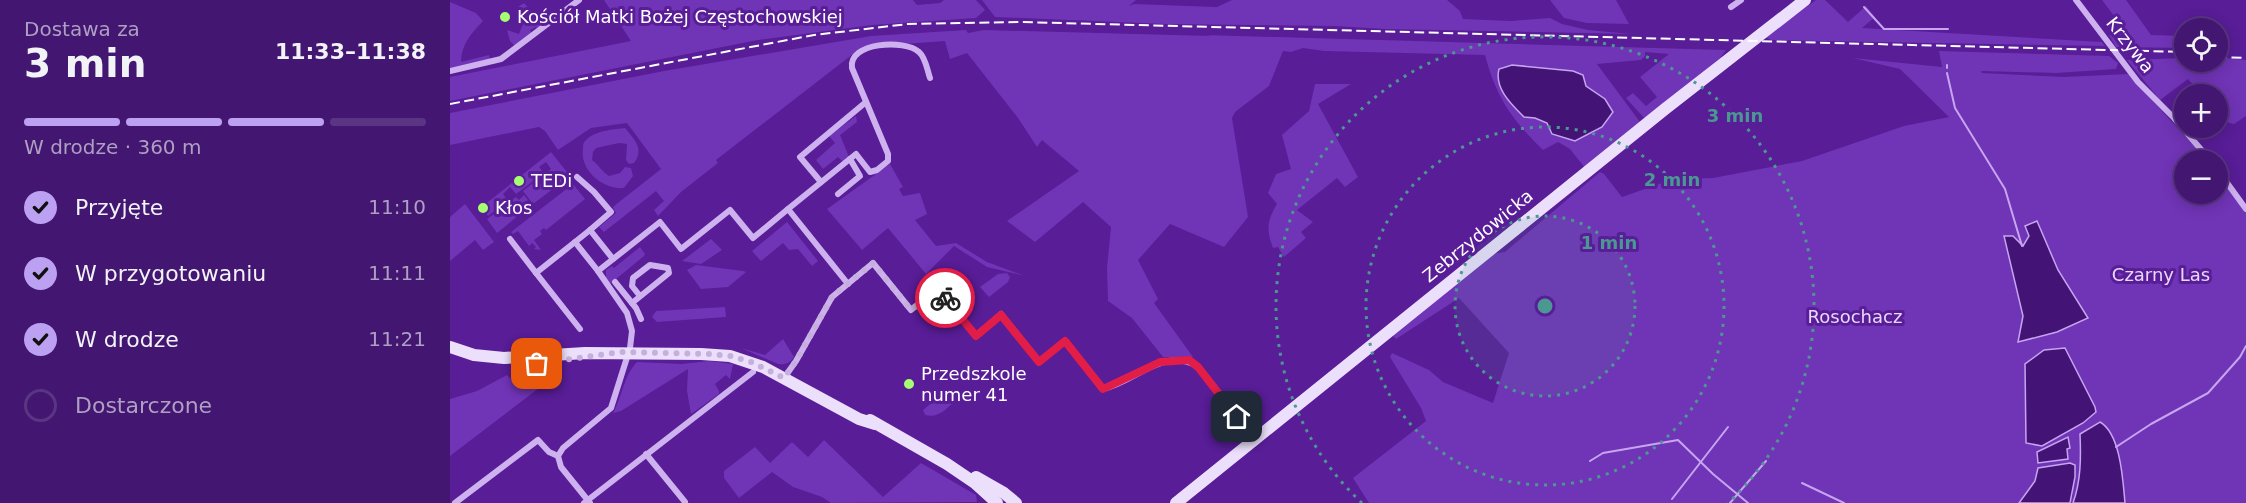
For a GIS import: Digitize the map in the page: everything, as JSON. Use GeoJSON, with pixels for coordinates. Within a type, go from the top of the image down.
{"type":"FeatureCollection","features":[{"type":"Feature","properties":{"kind":"main road","name":"Zebrzydowicka"},"geometry":{"type":"LineString","coordinates":[[1176,503],[1658,114],[1805,0]]}},
{"type":"Feature","properties":{"kind":"main road"},"geometry":{"type":"LineString","coordinates":[[450,347],[474,355],[504,358],[585,353],[730,356],[786,375],[859,418],[875,424],[947,464],[975,483],[997,503]]}},
{"type":"Feature","properties":{"kind":"main road"},"geometry":{"type":"LineString","coordinates":[[450,356],[485,364],[513,365],[562,362],[602,354]]}},
{"type":"Feature","properties":{"kind":"main road"},"geometry":{"type":"LineString","coordinates":[[947,464],[968,472],[998,489],[1016,503]]}},
{"type":"Feature","properties":{"kind":"street"},"geometry":{"type":"LineString","coordinates":[[450,71],[501,59],[579,0]]}},
{"type":"Feature","properties":{"kind":"street"},"geometry":{"type":"LineString","coordinates":[[1731,7],[1741,0]]}},
{"type":"Feature","properties":{"kind":"street","name":"Krzywa"},"geometry":{"type":"LineString","coordinates":[[2076,0],[2138,82],[2201,150]]}},
{"type":"Feature","properties":{"kind":"street"},"geometry":{"type":"LineString","coordinates":[[598,271],[660,222],[681,249],[730,210],[753,238],[855,154],[870,172],[886,163],[888,153],[851,64],[857,53],[864,49],[896,45],[910,47],[922,56],[930,78]]}},
{"type":"Feature","properties":{"kind":"street"},"geometry":{"type":"LineString","coordinates":[[821,182],[800,157],[866,102]]}},
{"type":"Feature","properties":{"kind":"street"},"geometry":{"type":"LineString","coordinates":[[838,194],[860,176],[850,159]]}},
{"type":"Feature","properties":{"kind":"street"},"geometry":{"type":"LineString","coordinates":[[536,273],[611,212],[577,177]]}},
{"type":"Feature","properties":{"kind":"street"},"geometry":{"type":"LineString","coordinates":[[2228,184],[2246,209]]}},
{"type":"Feature","properties":{"kind":"street"},"geometry":{"type":"LineString","coordinates":[[788,209],[848,284]]}},
{"type":"Feature","properties":{"kind":"street"},"geometry":{"type":"LineString","coordinates":[[590,230],[613,259]]}},
{"type":"Feature","properties":{"kind":"street"},"geometry":{"type":"LineString","coordinates":[[510,239],[580,329]]}},
{"type":"Feature","properties":{"kind":"street"},"geometry":{"type":"LineString","coordinates":[[575,242],[627,313],[632,334],[611,408],[563,448],[558,456],[561,467],[587,502],[753,372]]}},
{"type":"Feature","properties":{"kind":"street"},"geometry":{"type":"LineString","coordinates":[[786,375],[832,297],[873,263],[911,310],[937,288],[976,336],[1001,315],[1039,362],[1065,341],[1103,389],[1160,362],[1189,360],[1198,367],[1255,440]]}},
{"type":"Feature","properties":{"kind":"street"},"geometry":{"type":"LineString","coordinates":[[632,303],[669,273],[668,268],[650,265],[633,278],[632,286],[640,296]]}},
{"type":"Feature","properties":{"kind":"street"},"geometry":{"type":"LineString","coordinates":[[615,282],[632,303],[641,319]]}},
{"type":"Feature","properties":{"kind":"street"},"geometry":{"type":"LineString","coordinates":[[455,503],[538,440],[549,452],[558,456]]}},
{"type":"Feature","properties":{"kind":"street"},"geometry":{"type":"LineString","coordinates":[[646,454],[686,502]]}},
{"type":"Feature","properties":{"kind":"green space"},"geometry":{"type":"Polygon","coordinates":[[[604,0],[913,0],[917,5],[940,3],[944,0],[976,0],[985,10],[976,18],[872,25],[758,40],[450,101],[450,77],[631,41],[604,0]]]}},
{"type":"Feature","properties":{"kind":"green space"},"geometry":{"type":"Polygon","coordinates":[[[982,0],[1136,0],[1129,6],[1134,4],[1217,7],[1232,0],[1447,0],[1460,11],[1463,19],[1511,21],[1550,18],[1562,24],[1588,30],[1632,34],[1165,24],[995,17],[982,0]]]}},
{"type":"Feature","properties":{"kind":"green space"},"geometry":{"type":"Polygon","coordinates":[[[1550,0],[1616,0],[1629,24],[1587,23],[1564,18],[1550,0]]]}},
{"type":"Feature","properties":{"kind":"green space"},"geometry":{"type":"Polygon","coordinates":[[[1816,0],[1825,0],[1848,22],[1866,6],[1875,17],[1862,28],[2102,42],[2105,46],[1771,40],[1765,37],[1816,0]]]}},
{"type":"Feature","properties":{"kind":"green space"},"geometry":{"type":"Polygon","coordinates":[[[2102,0],[2126,0],[2151,35],[2174,36],[2174,48],[2116,47],[2109,35],[2127,33],[2102,0]]]}},
{"type":"Feature","properties":{"kind":"green space"},"geometry":{"type":"Polygon","coordinates":[[[450,2],[476,13],[483,21],[465,44],[461,62],[489,55],[490,61],[450,69],[450,2]]]}},
{"type":"Feature","properties":{"kind":"green space"},"geometry":{"type":"Polygon","coordinates":[[[524,3],[543,24],[538,29],[536,27],[530,30],[532,33],[515,46],[510,41],[507,30],[519,34],[528,11],[518,7],[524,3]]]}},
{"type":"Feature","properties":{"kind":"green space"},"geometry":{"type":"Polygon","coordinates":[[[966,30],[968,33],[984,30],[1726,50],[1720,58],[1645,119],[1626,98],[1633,93],[1646,106],[1657,97],[1640,77],[1669,54],[1645,52],[1641,60],[1597,64],[1640,122],[1585,168],[1570,149],[1558,142],[1543,150],[1522,128],[1500,96],[1485,55],[1324,51],[1303,48],[1291,52],[1283,51],[1269,86],[1235,112],[1232,118],[1248,217],[1224,247],[1170,224],[1138,260],[1158,299],[1154,303],[1193,357],[1163,357],[1132,318],[1108,301],[1107,268],[1111,227],[1083,202],[1035,242],[1007,221],[1079,171],[1042,140],[1037,147],[1018,118],[967,53],[950,59],[945,41],[862,47],[716,160],[718,163],[681,192],[658,216],[654,210],[664,201],[656,191],[604,232],[599,227],[616,213],[614,206],[661,169],[627,123],[591,128],[558,150],[545,131],[539,127],[450,145],[450,113],[664,71],[871,36],[966,30]]]}},
{"type":"Feature","properties":{"kind":"green space"},"geometry":{"type":"Polygon","coordinates":[[[1939,51],[2109,56],[2118,63],[2116,69],[2056,73],[1981,71],[1982,73],[2064,77],[2128,74],[2174,124],[2174,138],[2187,138],[2198,150],[2174,150],[2174,204],[2228,204],[2228,188],[2246,213],[2246,503],[2125,503],[2123,477],[2080,434],[2080,469],[2073,503],[2070,503],[2073,495],[2070,463],[2038,468],[2035,481],[2019,503],[1369,503],[1353,478],[1426,421],[1421,408],[1390,357],[1392,353],[1429,370],[1443,382],[1493,403],[1509,353],[1459,298],[1396,339],[1392,335],[1492,254],[1505,252],[1600,172],[1622,197],[1673,179],[1713,178],[1802,161],[1904,126],[1949,117],[1900,69],[1853,58],[1942,67],[1939,51]],[[2037,221],[2023,246],[2013,236],[2004,236],[2023,316],[2018,341],[2057,332],[2087,318],[2058,270],[2037,221]],[[2065,348],[2042,446],[2083,423],[2096,412],[2065,348]]]}},
{"type":"Feature","properties":{"kind":"green space"},"geometry":{"type":"Polygon","coordinates":[[[2174,58],[2174,72],[2228,72],[2228,58],[2246,60],[2246,116],[2234,124],[2228,122],[2228,84],[2192,84],[2188,79],[2181,84],[2174,84],[2174,90],[2160,100],[2127,60],[2174,58]]]}},
{"type":"Feature","properties":{"kind":"green space"},"geometry":{"type":"Polygon","coordinates":[[[1315,84],[1351,84],[1318,104],[1358,177],[1345,187],[1337,178],[1297,210],[1313,222],[1301,232],[1306,238],[1284,257],[1278,247],[1273,248],[1269,236],[1269,220],[1277,204],[1268,193],[1276,174],[1291,169],[1282,135],[1309,111],[1315,84]]]}},
{"type":"Feature","properties":{"kind":"green space"},"geometry":{"type":"Polygon","coordinates":[[[856,116],[857,122],[840,135],[849,157],[843,162],[838,157],[823,169],[816,160],[835,143],[829,136],[856,116]]]}},
{"type":"Feature","properties":{"kind":"green space"},"geometry":{"type":"Polygon","coordinates":[[[625,128],[637,144],[638,153],[634,163],[629,164],[626,160],[627,144],[619,143],[596,148],[593,152],[592,160],[609,176],[620,173],[625,167],[631,168],[633,176],[624,188],[616,188],[601,182],[589,171],[583,156],[583,145],[594,134],[625,128]]]}},
{"type":"Feature","properties":{"kind":"green space"},"geometry":{"type":"Polygon","coordinates":[[[551,152],[570,176],[533,204],[523,191],[537,180],[542,186],[550,180],[546,173],[551,169],[546,162],[539,167],[544,173],[516,194],[510,187],[503,194],[508,201],[488,216],[486,213],[483,215],[479,209],[551,152]]]}},
{"type":"Feature","properties":{"kind":"green space"},"geometry":{"type":"Polygon","coordinates":[[[890,164],[903,187],[899,189],[903,196],[920,193],[927,214],[915,220],[936,246],[956,243],[987,262],[1025,276],[987,267],[954,246],[926,274],[888,228],[862,250],[827,209],[890,164]]]}},
{"type":"Feature","properties":{"kind":"green space"},"geometry":{"type":"Polygon","coordinates":[[[573,184],[585,199],[546,230],[544,228],[540,231],[542,234],[534,240],[541,250],[534,249],[536,247],[532,243],[529,246],[518,231],[513,234],[511,232],[573,184]]]}},
{"type":"Feature","properties":{"kind":"green space"},"geometry":{"type":"Polygon","coordinates":[[[524,195],[528,200],[520,206],[524,211],[497,233],[487,219],[499,210],[505,216],[515,208],[510,201],[516,197],[519,200],[524,195]]]}},
{"type":"Feature","properties":{"kind":"green space"},"geometry":{"type":"Polygon","coordinates":[[[465,204],[494,242],[483,250],[475,240],[450,261],[450,217],[465,204]]]}},
{"type":"Feature","properties":{"kind":"green space"},"geometry":{"type":"Polygon","coordinates":[[[787,222],[818,261],[812,266],[798,249],[789,250],[783,243],[761,261],[752,251],[787,222]]]}},
{"type":"Feature","properties":{"kind":"green space"},"geometry":{"type":"Polygon","coordinates":[[[711,239],[722,250],[701,264],[682,261],[711,239]]]}},
{"type":"Feature","properties":{"kind":"green space"},"geometry":{"type":"Polygon","coordinates":[[[640,247],[644,256],[610,284],[606,278],[606,270],[612,266],[614,268],[640,247]]]}},
{"type":"Feature","properties":{"kind":"green space"},"geometry":{"type":"Polygon","coordinates":[[[696,265],[746,272],[728,287],[701,289],[687,270],[696,265]]]}},
{"type":"Feature","properties":{"kind":"green space"},"geometry":{"type":"Polygon","coordinates":[[[1007,273],[1010,277],[1008,282],[989,297],[980,287],[998,274],[1007,273]]]}},
{"type":"Feature","properties":{"kind":"green space"},"geometry":{"type":"Polygon","coordinates":[[[725,307],[726,317],[657,322],[652,317],[656,311],[725,307]]]}},
{"type":"Feature","properties":{"kind":"green space"},"geometry":{"type":"Polygon","coordinates":[[[783,339],[794,357],[785,364],[778,364],[741,348],[765,355],[783,339]]]}},
{"type":"Feature","properties":{"kind":"green space"},"geometry":{"type":"Polygon","coordinates":[[[709,361],[733,364],[730,379],[726,375],[715,384],[719,394],[691,414],[687,391],[688,369],[621,411],[613,413],[626,380],[637,362],[682,364],[709,361]]]}},
{"type":"Feature","properties":{"kind":"green space"},"geometry":{"type":"Polygon","coordinates":[[[507,375],[520,389],[533,381],[539,388],[450,456],[450,399],[477,391],[507,375]]]}},
{"type":"Feature","properties":{"kind":"green space"},"geometry":{"type":"Polygon","coordinates":[[[945,392],[954,402],[937,415],[925,415],[923,410],[945,392]]]}},
{"type":"Feature","properties":{"kind":"green space"},"geometry":{"type":"Polygon","coordinates":[[[824,440],[883,497],[921,463],[976,495],[977,502],[831,503],[822,497],[793,487],[772,472],[739,498],[724,478],[724,471],[755,447],[770,463],[792,442],[808,457],[824,440]]]}},
{"type":"Feature","properties":{"kind":"shaded area"},"geometry":{"type":"Polygon","coordinates":[[[1512,65],[1573,71],[1583,75],[1586,86],[1605,99],[1613,112],[1602,127],[1575,141],[1552,134],[1547,123],[1535,118],[1524,117],[1501,89],[1499,69],[1512,65]]]}},
{"type":"Feature","properties":{"kind":"shaded area"},"geometry":{"type":"Polygon","coordinates":[[[2037,221],[2058,270],[2088,318],[2057,332],[2018,342],[2023,316],[2004,236],[2013,236],[2023,246],[2029,236],[2025,226],[2037,221]]]}},
{"type":"Feature","properties":{"kind":"shaded area"},"geometry":{"type":"Polygon","coordinates":[[[2065,348],[2096,412],[2083,423],[2042,446],[2026,443],[2025,364],[2044,350],[2065,348]]]}},
{"type":"Feature","properties":{"kind":"shaded area"},"geometry":{"type":"Polygon","coordinates":[[[2100,422],[2107,428],[2117,447],[2125,503],[2073,503],[2080,469],[2080,434],[2100,422]]]}},
{"type":"Feature","properties":{"kind":"shaded area"},"geometry":{"type":"Polygon","coordinates":[[[2068,437],[2070,448],[2067,449],[2068,459],[2038,463],[2037,452],[2068,437]]]}},
{"type":"Feature","properties":{"kind":"shaded area"},"geometry":{"type":"Polygon","coordinates":[[[2070,463],[2075,465],[2075,477],[2070,503],[2019,503],[2035,481],[2038,468],[2070,463]]]}},
{"type":"Feature","properties":{"kind":"waterway"},"geometry":{"type":"LineString","coordinates":[[1864,7],[1884,29],[1948,29]]}},
{"type":"Feature","properties":{"kind":"waterway"},"geometry":{"type":"LineString","coordinates":[[1947,73],[1955,108],[2005,189],[2022,246]]}},
{"type":"Feature","properties":{"kind":"waterway"},"geometry":{"type":"LineString","coordinates":[[2116,447],[2151,424],[2208,393],[2240,357],[2246,346]]}},
{"type":"Feature","properties":{"kind":"waterway"},"geometry":{"type":"LineString","coordinates":[[1672,499],[1728,427]]}},
{"type":"Feature","properties":{"kind":"waterway"},"geometry":{"type":"LineString","coordinates":[[1590,461],[1603,453],[1678,440],[1713,474],[1748,503]]}},
{"type":"Feature","properties":{"kind":"waterway"},"geometry":{"type":"LineString","coordinates":[[1730,503],[1766,461]]}},
{"type":"Feature","properties":{"kind":"waterway"},"geometry":{"type":"LineString","coordinates":[[1802,483],[1844,503]]}},
{"type":"Feature","properties":{"kind":"railway"},"geometry":{"type":"LineString","coordinates":[[450,104],[814,35],[908,24],[1019,22],[2174,52]]}},
{"type":"Feature","properties":{"kind":"railway"},"geometry":{"type":"LineString","coordinates":[[2228,57],[2246,58]]}},
{"type":"Feature","properties":{"kind":"way so far"},"geometry":{"type":"LineString","coordinates":[[537,364],[620,352],[711,354],[740,358],[784,378],[832,297],[873,263],[911,310],[937,288],[945,298]]}},
{"type":"Feature","properties":{"kind":"place","name":"Kościół Matki Bożej Częstochowskiej"},"geometry":{"type":"Point","coordinates":[505,17]}},
{"type":"Feature","properties":{"kind":"place","name":"TEDi"},"geometry":{"type":"Point","coordinates":[519,181]}},
{"type":"Feature","properties":{"kind":"place","name":"Kłos"},"geometry":{"type":"Point","coordinates":[483,208]}},
{"type":"Feature","properties":{"kind":"place","name":"Przedszkole numer 41"},"geometry":{"type":"Point","coordinates":[909,384]}},
{"type":"Feature","properties":{"kind":"route"},"geometry":{"type":"LineString","coordinates":[[945,298],[976,336],[1001,315],[1039,362],[1065,341],[1103,389],[1148,370],[1160,362],[1189,360],[1198,367],[1237,417]]}},
{"type":"Feature","properties":{"kind":"park label","name":"Czarny Las"},"geometry":{"type":"Point","coordinates":[2161,275]}},
{"type":"Feature","properties":{"kind":"park label","name":"Rosochacz"},"geometry":{"type":"Point","coordinates":[1855,317]}}]}
